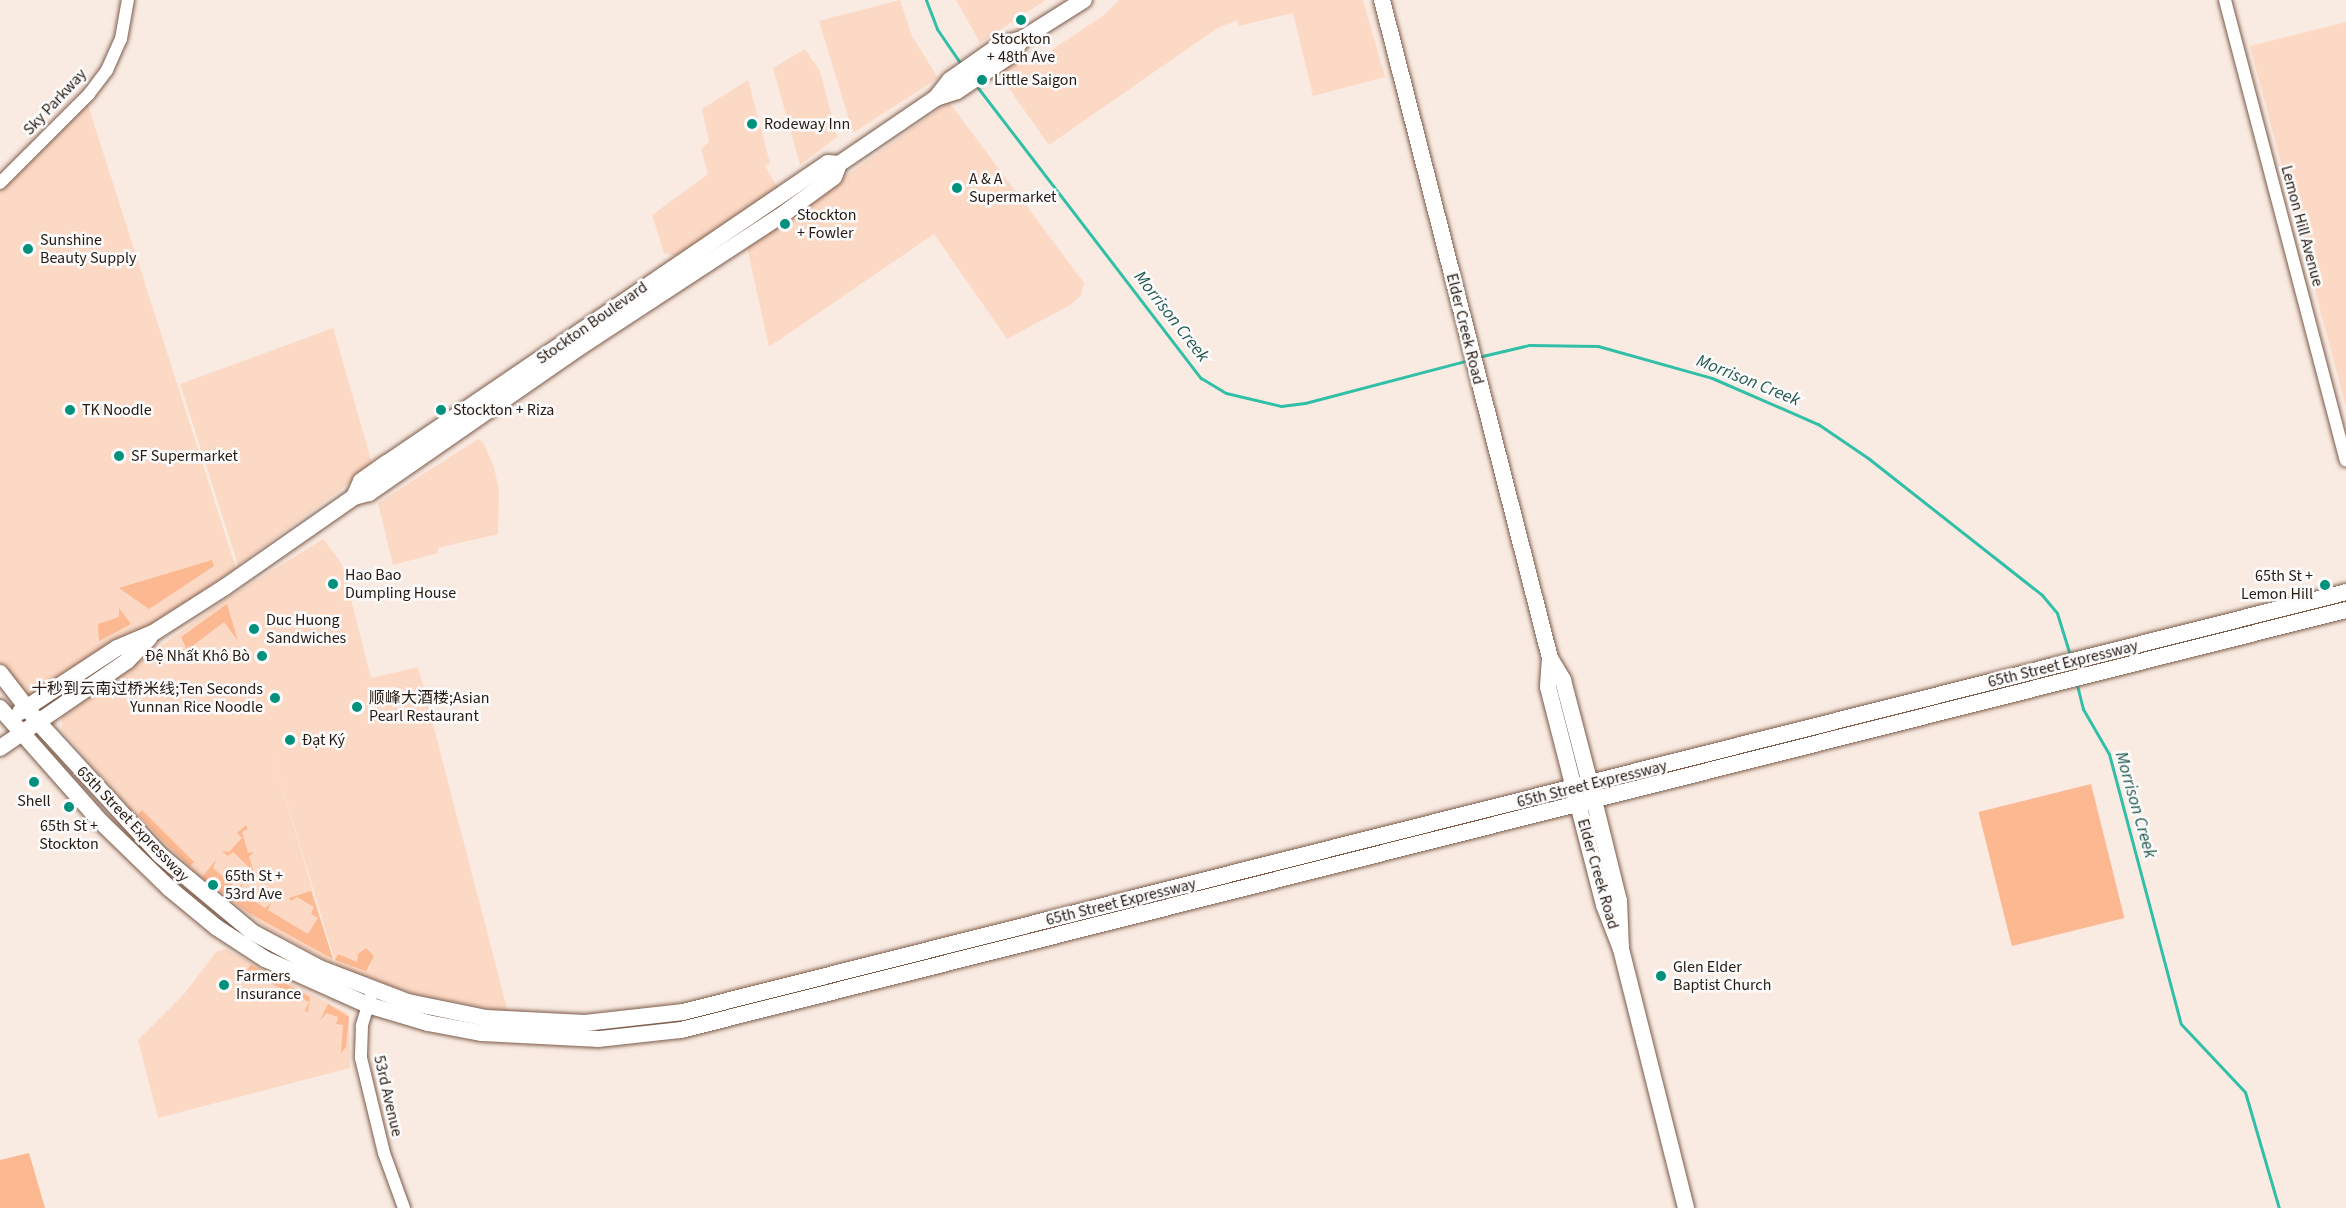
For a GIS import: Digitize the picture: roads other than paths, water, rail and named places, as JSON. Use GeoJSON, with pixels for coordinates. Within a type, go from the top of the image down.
{"type":"FeatureCollection","features":[{"type":"Feature","properties":{"kind":"main road","name":"Stockton Boulevard"},"geometry":{"type":"LineString","coordinates":[[0,748],[7,723],[26,706],[117,648],[153,633],[354,497],[369,493],[828,163],[839,164],[954,86],[981,67],[1000,45],[1023,39],[1084,0]]}},
{"type":"Feature","properties":{"kind":"main road","name":"Elder Creek Road"},"geometry":{"type":"LineString","coordinates":[[1382,0],[1550,658],[1563,680],[1590,784],[1618,901],[1621,949]]}},
{"type":"Feature","properties":{"kind":"main road","name":"Stockton Boulevard"},"geometry":{"type":"LineString","coordinates":[[354,497],[361,481],[534,363],[668,280]]}},
{"type":"Feature","properties":{"kind":"main road"},"geometry":{"type":"LineString","coordinates":[[476,418],[483,407],[530,376],[534,363]]}},
{"type":"Feature","properties":{"kind":"main road","name":"65th Street Expressway"},"geometry":{"type":"LineString","coordinates":[[2091,666],[2346,592]]}},
{"type":"Feature","properties":{"kind":"main road","name":"65th Street Expressway"},"geometry":{"type":"LineString","coordinates":[[0,673],[38,722],[189,883],[227,914],[280,947],[371,997],[496,1019],[556,1024],[653,1018],[1573,788],[2091,666],[2346,610]]}},
{"type":"Feature","properties":{"kind":"main road","name":"Stockton Boulevard"},"geometry":{"type":"LineString","coordinates":[[7,723],[38,722],[127,661],[153,633]]}},
{"type":"Feature","properties":{"kind":"main road","name":"Elder Creek Road"},"geometry":{"type":"LineString","coordinates":[[1550,658],[1548,687],[1604,905],[1621,949],[1686,1208]]}},
{"type":"Feature","properties":{"kind":"main road","name":"65th Street Expressway"},"geometry":{"type":"LineString","coordinates":[[7,723],[99,820],[169,888],[216,927],[281,967],[482,1034],[546,1039],[599,1039],[681,1030],[1594,801],[2058,674]]}},
{"type":"Feature","properties":{"kind":"main road"},"geometry":{"type":"LineString","coordinates":[[99,820],[123,830],[167,874],[189,883]]}},
{"type":"Feature","properties":{"kind":"main road"},"geometry":{"type":"LineString","coordinates":[[216,927],[227,923],[263,945],[280,947]]}},
{"type":"Feature","properties":{"kind":"street","name":"Sky Parkway"},"geometry":{"type":"LineString","coordinates":[[0,183],[88,94],[107,70],[122,39],[128,0]]}},
{"type":"Feature","properties":{"kind":"street","name":"Lemon Hill Avenue"},"geometry":{"type":"LineString","coordinates":[[2225,0],[2346,460]]}},
{"type":"Feature","properties":{"kind":"street","name":"53rd Avenue"},"geometry":{"type":"LineString","coordinates":[[371,997],[361,1035],[363,1066],[384,1153],[404,1208]]}},
{"type":"Feature","properties":{"kind":"waterway","name":"Morrison Creek"},"geometry":{"type":"LineString","coordinates":[[926,0],[937,29],[961,64]]}},
{"type":"Feature","properties":{"kind":"waterway","name":"Morrison Creek"},"geometry":{"type":"LineString","coordinates":[[975,84],[1201,378],[1226,393],[1281,406],[1305,403],[1469,360]]}},
{"type":"Feature","properties":{"kind":"waterway","name":"Morrison Creek"},"geometry":{"type":"LineString","coordinates":[[1478,357],[1529,345],[1598,346],[1712,378],[1818,424],[1868,458],[2042,595],[2057,613],[2070,655]]}},
{"type":"Feature","properties":{"kind":"waterway","name":"Morrison Creek"},"geometry":{"type":"LineString","coordinates":[[2077,685],[2083,709],[2109,754],[2181,1024],[2245,1092],[2279,1208]]}},
{"type":"Feature","properties":{"kind":"place","name":"Stockton + 48th Ave"},"geometry":{"type":"Point","coordinates":[1021,20]}},
{"type":"Feature","properties":{"kind":"place","name":"Little Saigon"},"geometry":{"type":"Point","coordinates":[982,80]}},
{"type":"Feature","properties":{"kind":"place","name":"Rodeway Inn"},"geometry":{"type":"Point","coordinates":[752,124]}},
{"type":"Feature","properties":{"kind":"place","name":"A & A Supermarket"},"geometry":{"type":"Point","coordinates":[957,188]}},
{"type":"Feature","properties":{"kind":"place","name":"Stockton + Fowler"},"geometry":{"type":"Point","coordinates":[785,224]}},
{"type":"Feature","properties":{"kind":"place","name":"Sunshine Beauty Supply"},"geometry":{"type":"Point","coordinates":[28,249]}},
{"type":"Feature","properties":{"kind":"place","name":"TK Noodle"},"geometry":{"type":"Point","coordinates":[70,410]}},
{"type":"Feature","properties":{"kind":"place","name":"Stockton + Riza"},"geometry":{"type":"Point","coordinates":[441,410]}},
{"type":"Feature","properties":{"kind":"place","name":"SF Supermarket"},"geometry":{"type":"Point","coordinates":[119,456]}},
{"type":"Feature","properties":{"kind":"place","name":"Hao Bao Dumpling House"},"geometry":{"type":"Point","coordinates":[333,584]}},
{"type":"Feature","properties":{"kind":"place","name":"65th St + Lemon Hill"},"geometry":{"type":"Point","coordinates":[2325,585]}},
{"type":"Feature","properties":{"kind":"place","name":"Duc Huong Sandwiches"},"geometry":{"type":"Point","coordinates":[254,629]}},
{"type":"Feature","properties":{"kind":"place","name":"Đệ Nhất Khô Bò"},"geometry":{"type":"Point","coordinates":[262,656]}},
{"type":"Feature","properties":{"kind":"place","name":"十秒到云南过桥米线;Ten Seconds Yunnan Rice Noodle"},"geometry":{"type":"Point","coordinates":[275,698]}},
{"type":"Feature","properties":{"kind":"place","name":"顺峰大酒楼;Asian Pearl Restaurant"},"geometry":{"type":"Point","coordinates":[357,707]}},
{"type":"Feature","properties":{"kind":"place","name":"Đạt Ký"},"geometry":{"type":"Point","coordinates":[290,740]}},
{"type":"Feature","properties":{"kind":"place","name":"Shell"},"geometry":{"type":"Point","coordinates":[34,782]}},
{"type":"Feature","properties":{"kind":"place","name":"65th St + Stockton"},"geometry":{"type":"Point","coordinates":[69,807]}},
{"type":"Feature","properties":{"kind":"place","name":"65th St + 53rd Ave"},"geometry":{"type":"Point","coordinates":[213,885]}},
{"type":"Feature","properties":{"kind":"place","name":"Glen Elder Baptist Church"},"geometry":{"type":"Point","coordinates":[1661,976]}},
{"type":"Feature","properties":{"kind":"place","name":"Farmers Insurance"},"geometry":{"type":"Point","coordinates":[224,985]}}]}
